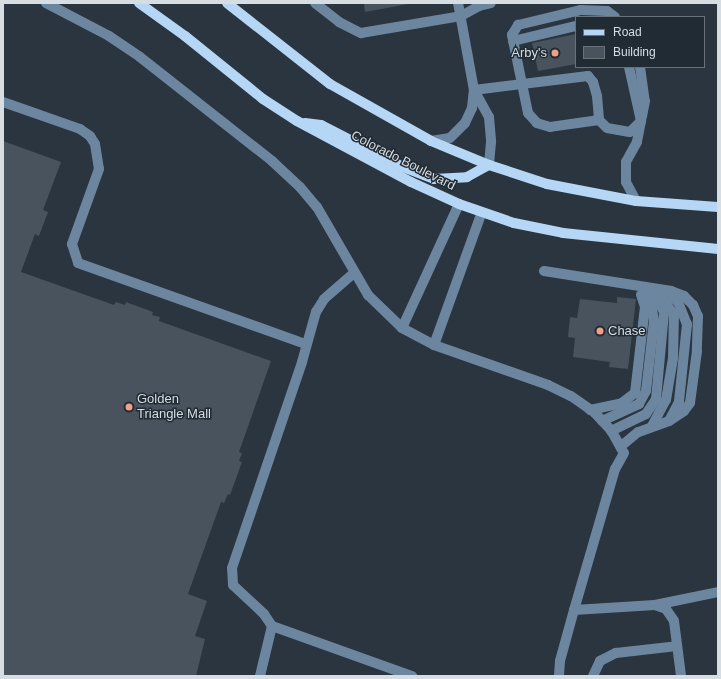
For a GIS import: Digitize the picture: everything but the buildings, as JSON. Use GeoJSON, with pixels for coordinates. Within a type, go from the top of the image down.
{"type":"FeatureCollection","features":[{"type":"Feature","properties":{"kind":"main road","name":"Colorado Boulevard"},"geometry":{"type":"LineString","coordinates":[[139,3],[185,36],[263,99],[297,121],[410,182],[459,204],[514,223],[563,233],[718,249]]}},
{"type":"Feature","properties":{"kind":"main road"},"geometry":{"type":"LineString","coordinates":[[227,3],[330,84],[431,141],[488,165],[547,184],[636,201],[718,206]]}},
{"type":"Feature","properties":{"kind":"main road"},"geometry":{"type":"LineString","coordinates":[[297,121],[321,125],[403,167],[434,179],[467,177],[488,165]]}},
{"type":"Feature","properties":{"kind":"lane"},"geometry":{"type":"LineString","coordinates":[[46,3],[109,36],[272,161],[300,187],[317,207],[368,295],[388,317],[402,328],[434,346],[548,385],[571,396],[590,410],[611,431],[624,453],[615,469],[560,661],[559,676]]}},
{"type":"Feature","properties":{"kind":"lane"},"geometry":{"type":"LineString","coordinates":[[315,3],[339,22],[361,33],[461,16],[479,6],[491,3]]}},
{"type":"Feature","properties":{"kind":"lane"},"geometry":{"type":"LineString","coordinates":[[431,141],[450,138],[465,123],[472,108],[474,90],[458,3]]}},
{"type":"Feature","properties":{"kind":"lane"},"geometry":{"type":"LineString","coordinates":[[599,120],[550,127],[537,123],[528,113],[520,84],[512,35],[518,25],[581,10],[607,11],[614,16]]}},
{"type":"Feature","properties":{"kind":"lane"},"geometry":{"type":"LineString","coordinates":[[513,41],[575,26]]}},
{"type":"Feature","properties":{"kind":"lane"},"geometry":{"type":"LineString","coordinates":[[629,68],[641,121]]}},
{"type":"Feature","properties":{"kind":"lane"},"geometry":{"type":"LineString","coordinates":[[636,201],[626,182],[626,162],[637,142],[645,101],[640,68]]}},
{"type":"Feature","properties":{"kind":"lane"},"geometry":{"type":"LineString","coordinates":[[474,90],[588,76],[595,89],[599,120],[607,128],[618,132],[630,132],[641,121]]}},
{"type":"Feature","properties":{"kind":"lane"},"geometry":{"type":"LineString","coordinates":[[474,90],[489,117],[491,142],[488,165]]}},
{"type":"Feature","properties":{"kind":"lane"},"geometry":{"type":"LineString","coordinates":[[3,102],[80,130],[90,136],[96,144],[99,169],[72,244],[78,263],[305,344]]}},
{"type":"Feature","properties":{"kind":"lane"},"geometry":{"type":"LineString","coordinates":[[402,328],[459,204]]}},
{"type":"Feature","properties":{"kind":"lane"},"geometry":{"type":"LineString","coordinates":[[434,346],[482,212]]}},
{"type":"Feature","properties":{"kind":"lane"},"geometry":{"type":"LineString","coordinates":[[544,271],[684,296],[693,305],[698,316],[699,325],[690,403],[684,411],[669,421],[638,432],[620,447]]}},
{"type":"Feature","properties":{"kind":"lane"},"geometry":{"type":"LineString","coordinates":[[354,273],[324,299],[316,312],[305,344],[302,362],[232,568],[233,585],[264,614],[272,626],[412,676]]}},
{"type":"Feature","properties":{"kind":"lane"},"geometry":{"type":"LineString","coordinates":[[590,410],[622,403],[635,393],[645,307],[640,292],[646,288]]}},
{"type":"Feature","properties":{"kind":"lane"},"geometry":{"type":"LineString","coordinates":[[602,421],[639,404],[646,391],[654,311],[646,288]]}},
{"type":"Feature","properties":{"kind":"lane"},"geometry":{"type":"LineString","coordinates":[[646,288],[668,305],[675,323],[669,390],[662,410],[652,426]]}},
{"type":"Feature","properties":{"kind":"lane"},"geometry":{"type":"LineString","coordinates":[[611,431],[646,414],[656,399],[664,312],[659,302],[646,288]]}},
{"type":"Feature","properties":{"kind":"lane"},"geometry":{"type":"LineString","coordinates":[[574,610],[655,605],[718,592]]}},
{"type":"Feature","properties":{"kind":"lane"},"geometry":{"type":"LineString","coordinates":[[655,605],[666,609],[674,621],[682,676]]}},
{"type":"Feature","properties":{"kind":"lane"},"geometry":{"type":"LineString","coordinates":[[260,676],[272,626]]}},
{"type":"Feature","properties":{"kind":"lane"},"geometry":{"type":"LineString","coordinates":[[593,676],[600,661],[616,653],[677,646]]}},
{"type":"Feature","properties":{"kind":"place","name":"Arby's"},"geometry":{"type":"Point","coordinates":[555,53]}},
{"type":"Feature","properties":{"kind":"place","name":"Chase"},"geometry":{"type":"Point","coordinates":[600,331]}},
{"type":"Feature","properties":{"kind":"place","name":"Golden Triangle Mall"},"geometry":{"type":"Point","coordinates":[129,407]}}]}
